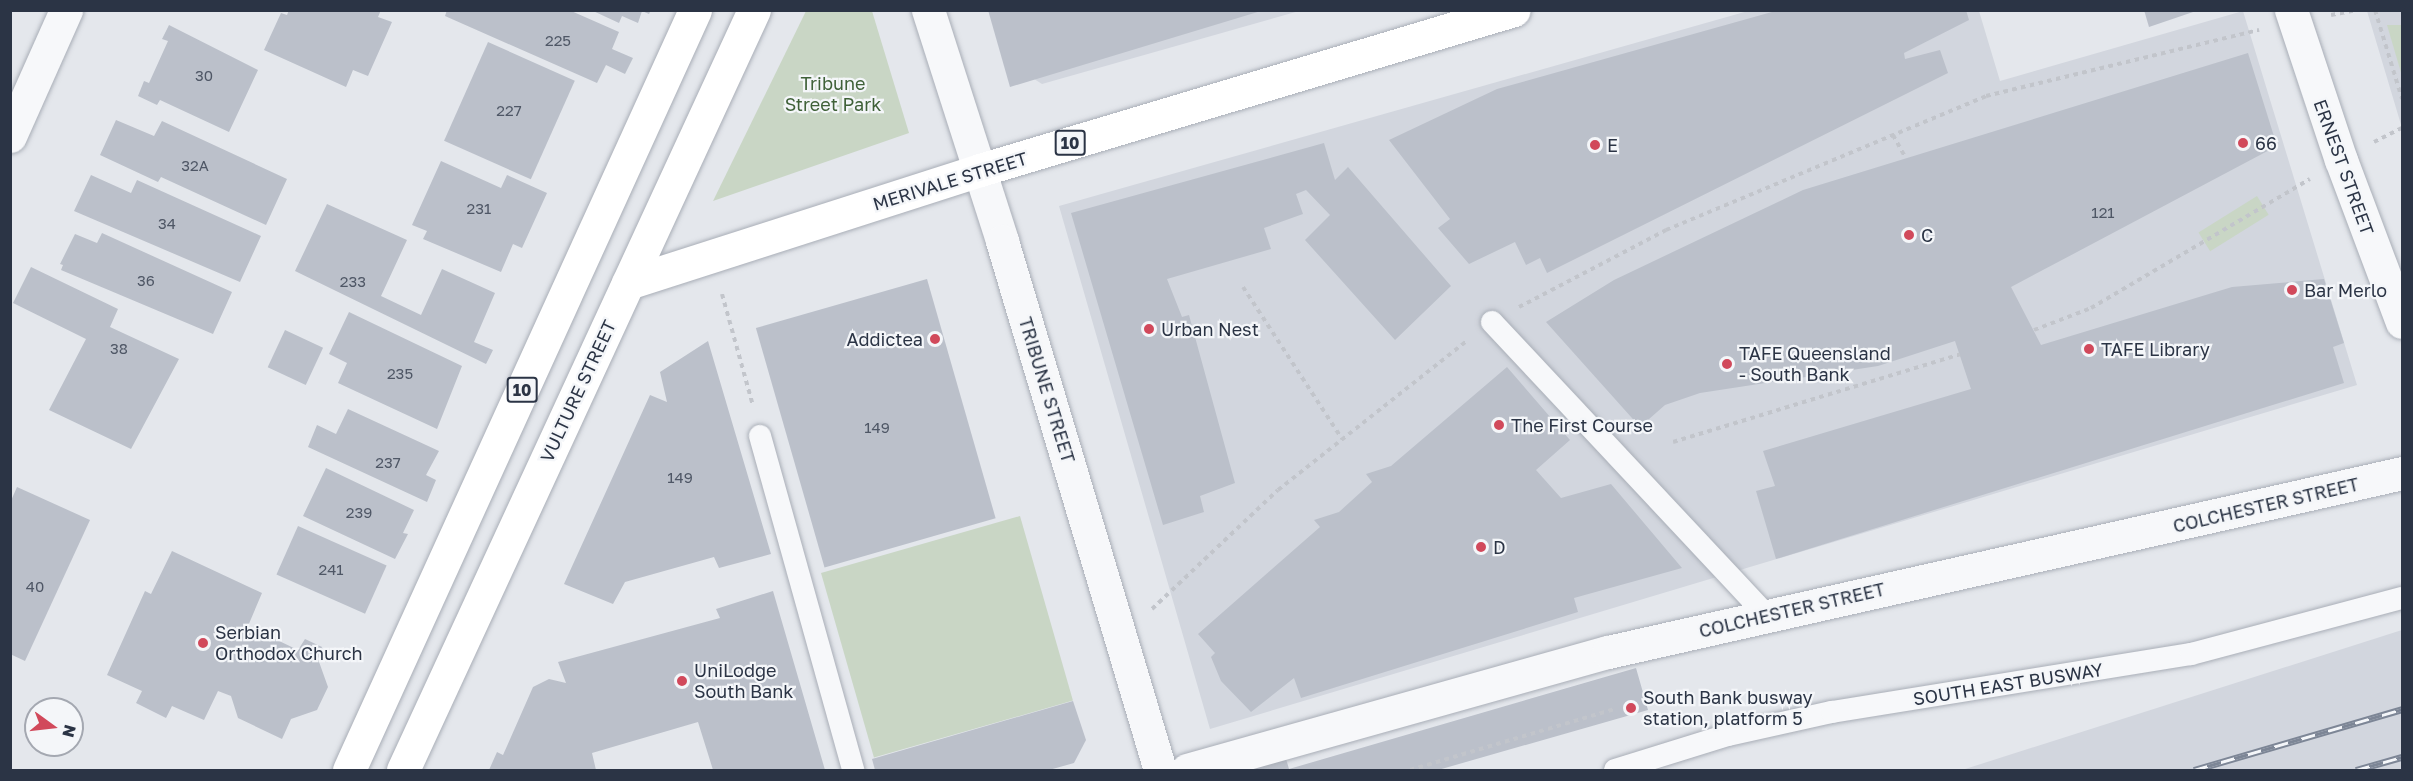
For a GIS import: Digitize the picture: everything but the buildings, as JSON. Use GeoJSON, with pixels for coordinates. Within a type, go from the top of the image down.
{"type":"FeatureCollection","features":[{"type":"Feature","properties":{"kind":"main road","name":"10"},"geometry":{"type":"LineString","coordinates":[[349,771],[696,10]]}},
{"type":"Feature","properties":{"kind":"main road","name":"VULTURE STREET"},"geometry":{"type":"LineString","coordinates":[[403,771],[754,10]]}},
{"type":"Feature","properties":{"kind":"main road","name":"MERIVALE STREET"},"geometry":{"type":"LineString","coordinates":[[628,283],[981,170],[1514,10]]}},
{"type":"Feature","properties":{"kind":"street"},"geometry":{"type":"LineString","coordinates":[[10,136],[66,10]]}},
{"type":"Feature","properties":{"kind":"street","name":"TRIBUNE STREET"},"geometry":{"type":"LineString","coordinates":[[928,10],[981,170],[1160,771]]}},
{"type":"Feature","properties":{"kind":"street","name":"ERNEST STREET"},"geometry":{"type":"LineString","coordinates":[[2292,16],[2341,160],[2403,322]]}},
{"type":"Feature","properties":{"kind":"street","name":"COLCHESTER STREET"},"geometry":{"type":"LineString","coordinates":[[1188,771],[1608,652],[2403,473]]}},
{"type":"Feature","properties":{"kind":"lane"},"geometry":{"type":"LineString","coordinates":[[1492,322],[1766,615]]}},
{"type":"Feature","properties":{"kind":"lane"},"geometry":{"type":"LineString","coordinates":[[758,425],[853,771]]}},
{"type":"Feature","properties":{"kind":"lane","name":"SOUTH EAST BUSWAY"},"geometry":{"type":"LineString","coordinates":[[1615,771],[1728,735],[1832,712],[2191,654],[2403,598]]}},
{"type":"Feature","properties":{"kind":"path"},"geometry":{"type":"LineString","coordinates":[[2375,10],[2403,99]]}},
{"type":"Feature","properties":{"kind":"path"},"geometry":{"type":"LineString","coordinates":[[1121,639],[1278,490],[1492,322],[1666,230],[1986,96],[2292,16]]}},
{"type":"Feature","properties":{"kind":"path"},"geometry":{"type":"LineString","coordinates":[[1893,135],[1905,157]]}},
{"type":"Feature","properties":{"kind":"path"},"geometry":{"type":"LineString","coordinates":[[2034,330],[2091,308],[2341,160]]}},
{"type":"Feature","properties":{"kind":"path"},"geometry":{"type":"LineString","coordinates":[[1243,287],[1342,439]]}},
{"type":"Feature","properties":{"kind":"path"},"geometry":{"type":"LineString","coordinates":[[722,294],[758,425]]}},
{"type":"Feature","properties":{"kind":"path"},"geometry":{"type":"LineString","coordinates":[[1673,442],[1960,354]]}},
{"type":"Feature","properties":{"kind":"path"},"geometry":{"type":"LineString","coordinates":[[1410,771],[1615,709]]}},
{"type":"Feature","properties":{"kind":"shaded area"},"geometry":{"type":"Polygon","coordinates":[[[997,11],[1299,11],[1042,84],[1014,66],[997,11]]]}},
{"type":"Feature","properties":{"kind":"shaded area","name":"TAFE Queensland - South Bank"},"geometry":{"type":"Polygon","coordinates":[[[1748,11],[1979,11],[2000,81],[2243,11],[2357,385],[1210,729],[1059,206],[1748,11]]]}},
{"type":"Feature","properties":{"kind":"shaded area"},"geometry":{"type":"Polygon","coordinates":[[[2367,11],[2402,11],[2402,128],[2367,11]]]}},
{"type":"Feature","properties":{"kind":"shaded area"},"geometry":{"type":"Polygon","coordinates":[[[2402,630],[2402,770],[1962,770],[2402,630]]]}},
{"type":"Feature","properties":{"kind":"green space","name":"Tribune Street Park"},"geometry":{"type":"Polygon","coordinates":[[[806,11],[872,11],[909,133],[713,201],[806,11]]]}},
{"type":"Feature","properties":{"kind":"green space"},"geometry":{"type":"Polygon","coordinates":[[[2387,25],[2402,25],[2402,76],[2387,25]]]}},
{"type":"Feature","properties":{"kind":"green space"},"geometry":{"type":"Polygon","coordinates":[[[2257,196],[2269,215],[2210,251],[2198,233],[2257,196]]]}},
{"type":"Feature","properties":{"kind":"green space"},"geometry":{"type":"Polygon","coordinates":[[[1020,516],[1073,701],[874,758],[821,573],[1020,516]]]}},
{"type":"Feature","properties":{"kind":"railway"},"geometry":{"type":"LineString","coordinates":[[2194,770],[2402,709]]}},
{"type":"Feature","properties":{"kind":"railway"},"geometry":{"type":"LineString","coordinates":[[2356,770],[2402,757]]}},
{"type":"Feature","properties":{"kind":"place","name":"66"},"geometry":{"type":"Point","coordinates":[2243,143]}},
{"type":"Feature","properties":{"kind":"place","name":"E"},"geometry":{"type":"Point","coordinates":[1595,145]}},
{"type":"Feature","properties":{"kind":"place","name":"C"},"geometry":{"type":"Point","coordinates":[1909,235]}},
{"type":"Feature","properties":{"kind":"place","name":"Bar Merlo"},"geometry":{"type":"Point","coordinates":[2292,290]}},
{"type":"Feature","properties":{"kind":"place","name":"Urban Nest"},"geometry":{"type":"Point","coordinates":[1149,329]}},
{"type":"Feature","properties":{"kind":"place","name":"Addictea"},"geometry":{"type":"Point","coordinates":[935,339]}},
{"type":"Feature","properties":{"kind":"place","name":"TAFE Library"},"geometry":{"type":"Point","coordinates":[2089,349]}},
{"type":"Feature","properties":{"kind":"place","name":"TAFE Queensland - South Bank"},"geometry":{"type":"Point","coordinates":[1727,364]}},
{"type":"Feature","properties":{"kind":"place","name":"The First Course"},"geometry":{"type":"Point","coordinates":[1499,425]}},
{"type":"Feature","properties":{"kind":"place","name":"D"},"geometry":{"type":"Point","coordinates":[1481,547]}},
{"type":"Feature","properties":{"kind":"place","name":"Serbian Orthodox Church"},"geometry":{"type":"Point","coordinates":[203,643]}},
{"type":"Feature","properties":{"kind":"place","name":"UniLodge South Bank"},"geometry":{"type":"Point","coordinates":[682,681]}},
{"type":"Feature","properties":{"kind":"place","name":"South Bank busway station, platform 5"},"geometry":{"type":"Point","coordinates":[1631,708]}}]}
